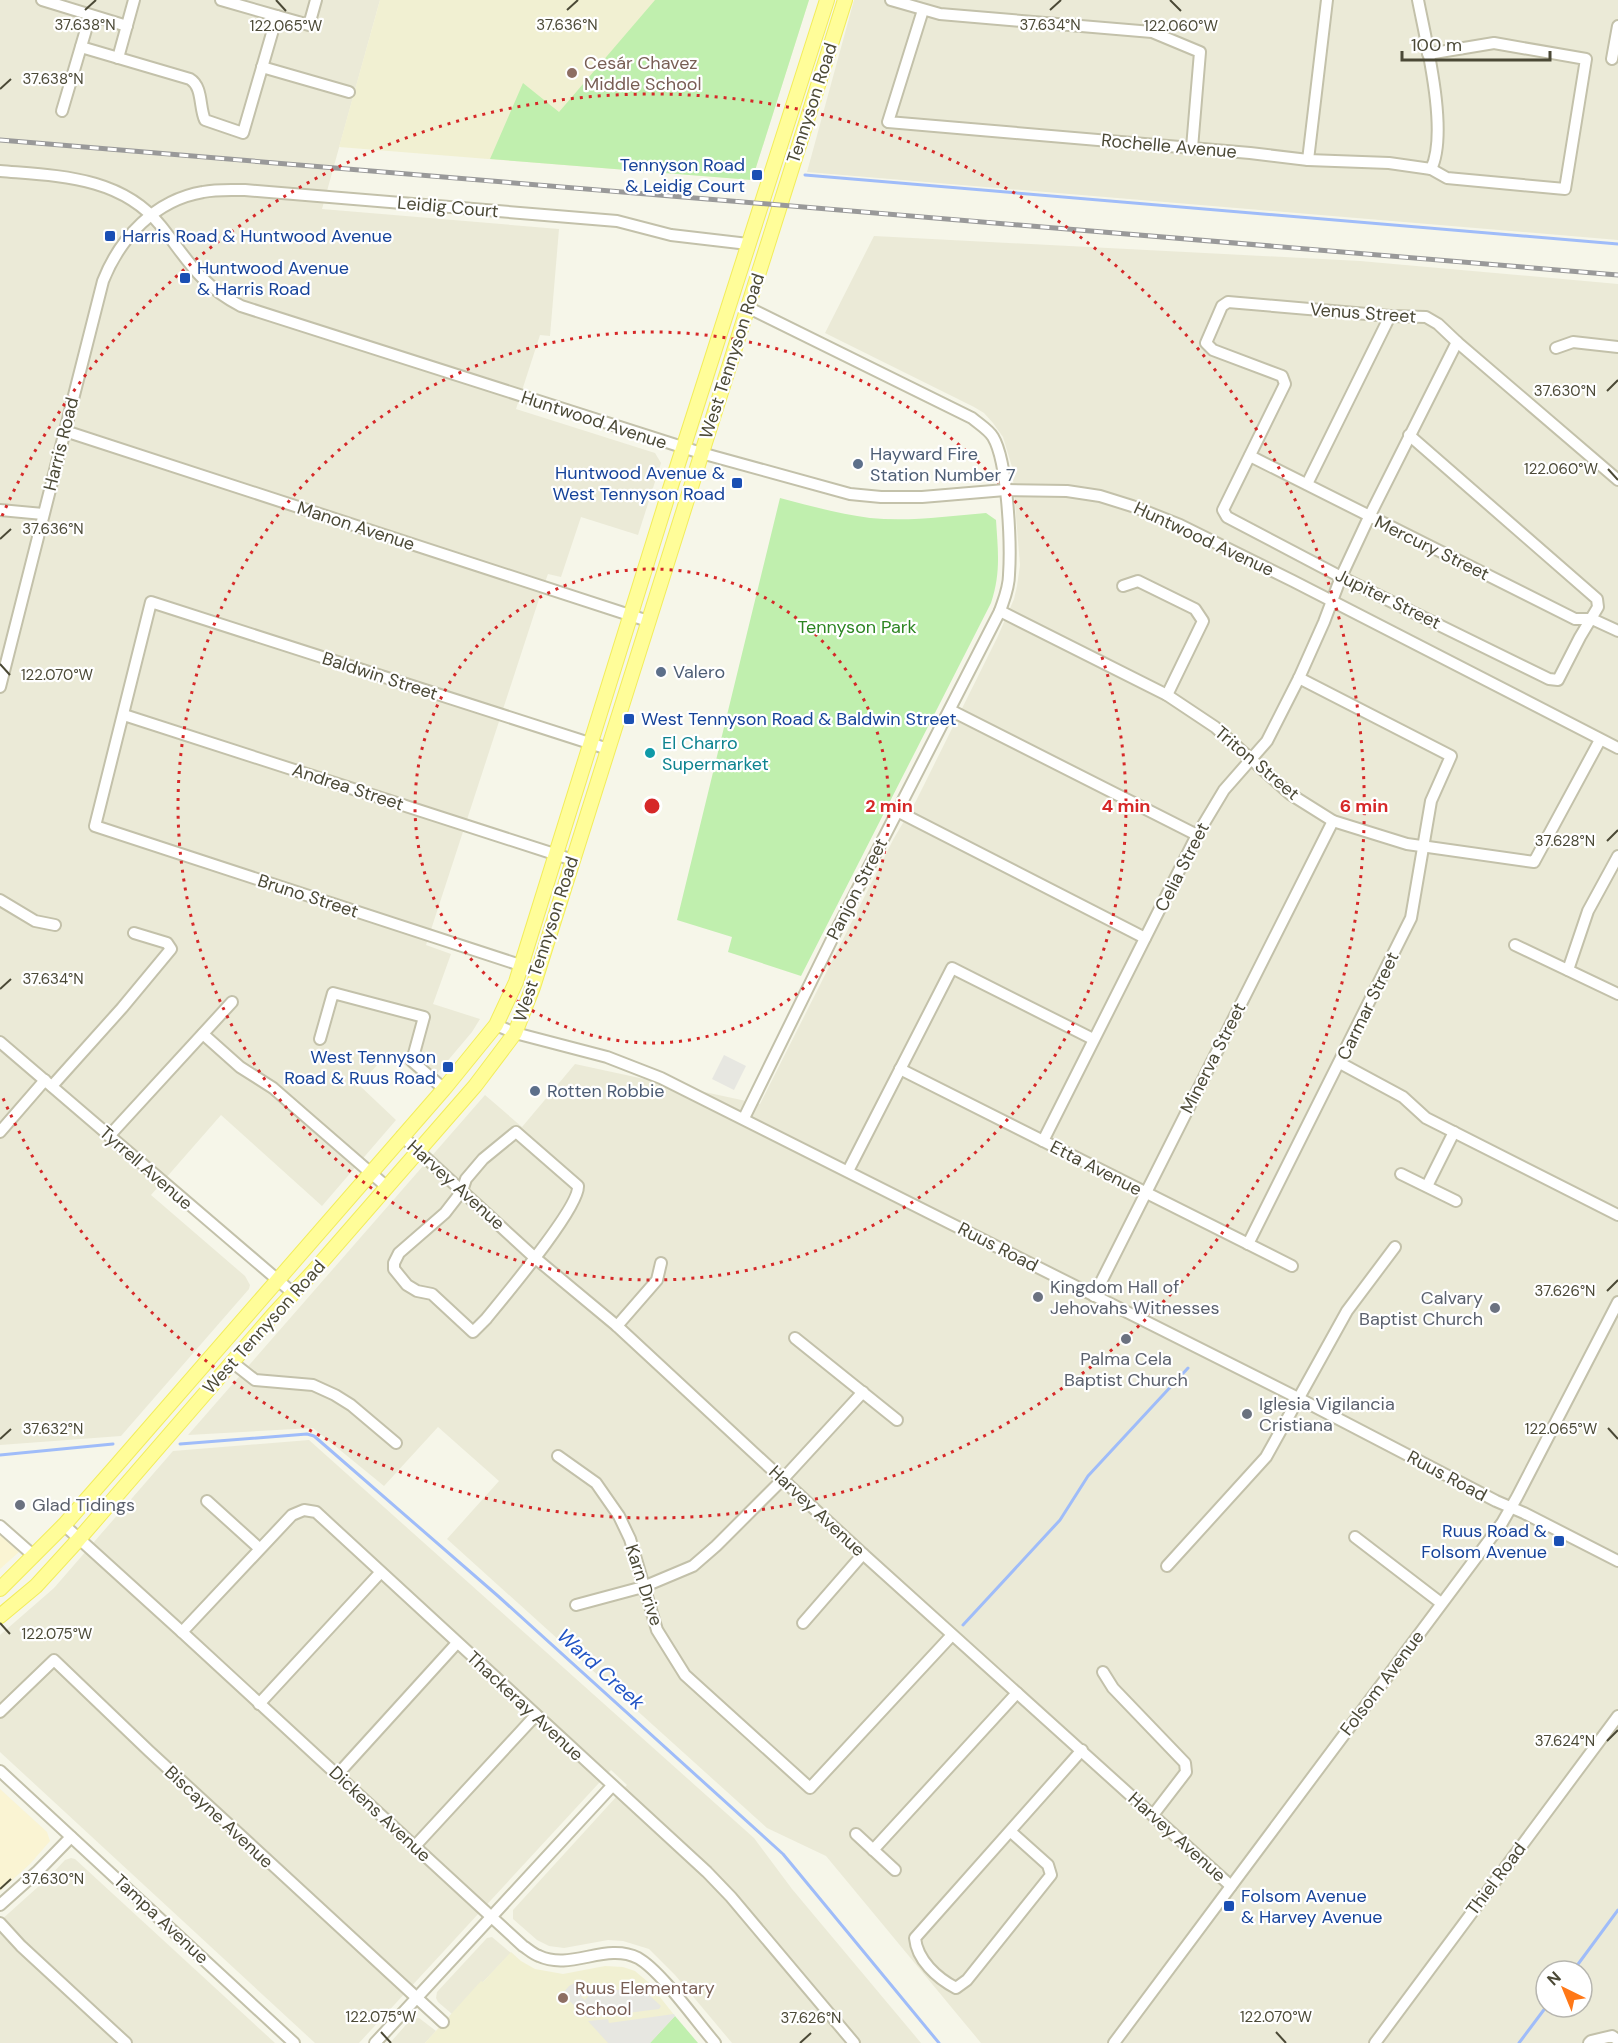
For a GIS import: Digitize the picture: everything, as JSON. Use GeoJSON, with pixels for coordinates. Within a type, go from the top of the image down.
{"type":"FeatureCollection","features":[{"type":"Feature","properties":{"kind":"main road","name":"Tennyson Road"},"geometry":{"type":"LineString","coordinates":[[760,204],[827,0]]}},
{"type":"Feature","properties":{"kind":"main road","name":"Tennyson Road"},"geometry":{"type":"LineString","coordinates":[[780,206],[845,0]]}},
{"type":"Feature","properties":{"kind":"main road","name":"West Tennyson Road"},"geometry":{"type":"LineString","coordinates":[[0,1589],[64,1525],[444,1089],[496,1025],[516,982],[760,204]]}},
{"type":"Feature","properties":{"kind":"main road","name":"West Tennyson Road"},"geometry":{"type":"LineString","coordinates":[[0,1616],[36,1586],[79,1539],[484,1076],[514,1033],[533,987],[780,206]]}},
{"type":"Feature","properties":{"kind":"street"},"geometry":{"type":"LineString","coordinates":[[42,0],[127,26]]}},
{"type":"Feature","properties":{"kind":"street"},"geometry":{"type":"LineString","coordinates":[[118,57],[134,0]]}},
{"type":"Feature","properties":{"kind":"street"},"geometry":{"type":"LineString","coordinates":[[221,0],[309,25],[316,0]]}},
{"type":"Feature","properties":{"kind":"street"},"geometry":{"type":"LineString","coordinates":[[891,0],[923,10],[956,15],[1144,30],[1167,36],[1200,52],[1192,148]]}},
{"type":"Feature","properties":{"kind":"street"},"geometry":{"type":"LineString","coordinates":[[1308,160],[1327,0]]}},
{"type":"Feature","properties":{"kind":"street"},"geometry":{"type":"LineString","coordinates":[[1418,0],[1438,116],[1435,162],[1431,169]]}},
{"type":"Feature","properties":{"kind":"street","name":"Rochelle Avenue"},"geometry":{"type":"LineString","coordinates":[[923,10],[888,122],[1308,160],[1389,164],[1431,169],[1447,178],[1565,189],[1586,59],[1494,43],[1428,54]]}},
{"type":"Feature","properties":{"kind":"street"},"geometry":{"type":"LineString","coordinates":[[63,111],[90,16]]}},
{"type":"Feature","properties":{"kind":"street"},"geometry":{"type":"LineString","coordinates":[[81,47],[195,81],[206,120],[243,132],[277,16]]}},
{"type":"Feature","properties":{"kind":"street"},"geometry":{"type":"LineString","coordinates":[[1612,58],[1618,26]]}},
{"type":"Feature","properties":{"kind":"street"},"geometry":{"type":"LineString","coordinates":[[262,67],[349,92]]}},
{"type":"Feature","properties":{"kind":"street","name":"Huntwood Avenue"},"geometry":{"type":"LineString","coordinates":[[0,171],[98,183],[126,196],[152,215],[203,281],[225,298],[241,306],[684,448],[850,494],[922,497],[1005,489],[1067,491],[1100,496],[1156,514],[1332,601],[1618,748]]}},
{"type":"Feature","properties":{"kind":"street","name":"Leidig Court"},"geometry":{"type":"LineString","coordinates":[[152,215],[163,206],[183,197],[202,192],[245,189],[617,221],[671,235],[748,244]]}},
{"type":"Feature","properties":{"kind":"street","name":"Harris Road"},"geometry":{"type":"LineString","coordinates":[[0,687],[103,281],[125,240],[152,215]]}},
{"type":"Feature","properties":{"kind":"street","name":"Venus Street"},"geometry":{"type":"LineString","coordinates":[[1250,456],[1285,384],[1282,376],[1214,350],[1206,343],[1222,306],[1228,302],[1426,317],[1438,324],[1618,480]]}},
{"type":"Feature","properties":{"kind":"street","name":"Panjon Street"},"geometry":{"type":"LineString","coordinates":[[744,1118],[822,958],[1000,611],[1009,576],[1008,515],[1003,465],[993,436],[972,418],[747,307]]}},
{"type":"Feature","properties":{"kind":"street"},"geometry":{"type":"LineString","coordinates":[[1308,484],[1390,316]]}},
{"type":"Feature","properties":{"kind":"street","name":"Celia Street"},"geometry":{"type":"LineString","coordinates":[[1043,1141],[1197,835],[1224,790],[1267,741],[1299,678],[1341,576],[1369,517],[1457,342]]}},
{"type":"Feature","properties":{"kind":"street"},"geometry":{"type":"LineString","coordinates":[[1556,348],[1573,342],[1618,347]]}},
{"type":"Feature","properties":{"kind":"street","name":"Manon Avenue"},"geometry":{"type":"LineString","coordinates":[[65,431],[648,621]]}},
{"type":"Feature","properties":{"kind":"street"},"geometry":{"type":"LineString","coordinates":[[1409,435],[1597,599],[1598,607],[1592,619]]}},
{"type":"Feature","properties":{"kind":"street","name":"Mercury Street"},"geometry":{"type":"LineString","coordinates":[[1250,456],[1575,619],[1592,619],[1618,631]]}},
{"type":"Feature","properties":{"kind":"street","name":"Jupiter Street"},"geometry":{"type":"LineString","coordinates":[[1250,456],[1223,510],[1227,517],[1548,679],[1558,680],[1580,636],[1592,619]]}},
{"type":"Feature","properties":{"kind":"street"},"geometry":{"type":"LineString","coordinates":[[0,510],[43,514]]}},
{"type":"Feature","properties":{"kind":"street"},"geometry":{"type":"LineString","coordinates":[[1122,586],[1138,581],[1195,609],[1203,621],[1167,695]]}},
{"type":"Feature","properties":{"kind":"street","name":"Baldwin Street"},"geometry":{"type":"LineString","coordinates":[[124,715],[152,602],[608,749]]}},
{"type":"Feature","properties":{"kind":"street","name":"Triton Street"},"geometry":{"type":"LineString","coordinates":[[1000,611],[1167,695],[1215,727],[1290,794],[1333,821],[1407,844],[1534,862],[1600,740]]}},
{"type":"Feature","properties":{"kind":"street","name":"Carmar Street"},"geometry":{"type":"LineString","coordinates":[[1248,1244],[1412,918],[1431,801],[1451,756],[1299,678]]}},
{"type":"Feature","properties":{"kind":"street"},"geometry":{"type":"LineString","coordinates":[[950,710],[1197,835]]}},
{"type":"Feature","properties":{"kind":"street","name":"Bruno Street"},"geometry":{"type":"LineString","coordinates":[[124,715],[95,826],[520,965]]}},
{"type":"Feature","properties":{"kind":"street","name":"Andrea Street"},"geometry":{"type":"LineString","coordinates":[[124,715],[573,860]]}},
{"type":"Feature","properties":{"kind":"street"},"geometry":{"type":"LineString","coordinates":[[897,812],[1145,938]]}},
{"type":"Feature","properties":{"kind":"street","name":"Minerva Street"},"geometry":{"type":"LineString","coordinates":[[1094,1296],[1333,821]]}},
{"type":"Feature","properties":{"kind":"street"},"geometry":{"type":"LineString","coordinates":[[1569,970],[1588,911],[1618,856]]}},
{"type":"Feature","properties":{"kind":"street"},"geometry":{"type":"LineString","coordinates":[[0,900],[35,921],[55,926]]}},
{"type":"Feature","properties":{"kind":"street"},"geometry":{"type":"LineString","coordinates":[[0,1132],[122,1008],[171,949],[167,943],[134,933]]}},
{"type":"Feature","properties":{"kind":"street"},"geometry":{"type":"LineString","coordinates":[[1515,945],[1618,994]]}},
{"type":"Feature","properties":{"kind":"street"},"geometry":{"type":"LineString","coordinates":[[848,1171],[952,968],[1093,1039]]}},
{"type":"Feature","properties":{"kind":"street"},"geometry":{"type":"LineString","coordinates":[[321,1039],[333,993],[424,1017],[412,1060],[444,1089]]}},
{"type":"Feature","properties":{"kind":"street"},"geometry":{"type":"LineString","coordinates":[[109,1136],[232,1002]]}},
{"type":"Feature","properties":{"kind":"street","name":"Ruus Road"},"geometry":{"type":"LineString","coordinates":[[496,1025],[514,1033],[610,1058],[662,1078],[1618,1561]]}},
{"type":"Feature","properties":{"kind":"street"},"geometry":{"type":"LineString","coordinates":[[202,1034],[240,1067],[281,1095],[387,1187]]}},
{"type":"Feature","properties":{"kind":"street","name":"Tyrrell Avenue"},"geometry":{"type":"LineString","coordinates":[[0,1042],[293,1293]]}},
{"type":"Feature","properties":{"kind":"street"},"geometry":{"type":"LineString","coordinates":[[1340,1063],[1403,1097],[1426,1118],[1618,1215]]}},
{"type":"Feature","properties":{"kind":"street","name":"Etta Avenue"},"geometry":{"type":"LineString","coordinates":[[900,1069],[1292,1266]]}},
{"type":"Feature","properties":{"kind":"street"},"geometry":{"type":"LineString","coordinates":[[516,1132],[578,1186],[579,1193],[558,1227],[486,1319],[473,1332],[432,1294],[417,1291],[407,1285],[394,1269],[399,1253],[445,1213],[462,1191],[466,1179],[483,1160],[516,1132]]}},
{"type":"Feature","properties":{"kind":"street"},"geometry":{"type":"LineString","coordinates":[[1427,1186],[1454,1132]]}},
{"type":"Feature","properties":{"kind":"street","name":"Harvey Avenue"},"geometry":{"type":"LineString","coordinates":[[402,1136],[534,1257],[617,1326],[863,1554],[1231,1886]]}},
{"type":"Feature","properties":{"kind":"street"},"geometry":{"type":"LineString","coordinates":[[1401,1174],[1456,1201]]}},
{"type":"Feature","properties":{"kind":"street"},"geometry":{"type":"LineString","coordinates":[[1167,1566],[1266,1457],[1347,1311],[1395,1247]]}},
{"type":"Feature","properties":{"kind":"street"},"geometry":{"type":"LineString","coordinates":[[617,1326],[657,1280],[662,1263]]}},
{"type":"Feature","properties":{"kind":"street","name":"Folsom Avenue"},"geometry":{"type":"LineString","coordinates":[[1114,2043],[1511,1508],[1618,1302]]}},
{"type":"Feature","properties":{"kind":"street"},"geometry":{"type":"LineString","coordinates":[[795,1338],[897,1420]]}},
{"type":"Feature","properties":{"kind":"street"},"geometry":{"type":"LineString","coordinates":[[232,1362],[255,1380],[313,1385],[335,1395],[351,1405],[396,1443]]}},
{"type":"Feature","properties":{"kind":"street"},"geometry":{"type":"LineString","coordinates":[[576,1605],[643,1587],[693,1566],[783,1479],[863,1392]]}},
{"type":"Feature","properties":{"kind":"street","name":"Karn Drive"},"geometry":{"type":"LineString","coordinates":[[558,1456],[596,1483],[619,1516],[630,1539],[657,1630],[685,1675],[810,1788],[952,1635]]}},
{"type":"Feature","properties":{"kind":"street"},"geometry":{"type":"LineString","coordinates":[[207,1500],[260,1548]]}},
{"type":"Feature","properties":{"kind":"street","name":"Thackeray Avenue"},"geometry":{"type":"LineString","coordinates":[[182,1632],[291,1515],[304,1510],[316,1512],[706,1872],[731,1897],[854,2043]]}},
{"type":"Feature","properties":{"kind":"street","name":"Dickens Avenue"},"geometry":{"type":"LineString","coordinates":[[64,1525],[523,1946],[539,1956],[556,1960],[570,1960],[606,1953],[637,1958],[651,1968],[715,2043]]}},
{"type":"Feature","properties":{"kind":"street"},"geometry":{"type":"LineString","coordinates":[[0,1526],[34,1556]]}},
{"type":"Feature","properties":{"kind":"street"},"geometry":{"type":"LineString","coordinates":[[1355,1537],[1441,1603]]}},
{"type":"Feature","properties":{"kind":"street"},"geometry":{"type":"LineString","coordinates":[[803,1623],[863,1554]]}},
{"type":"Feature","properties":{"kind":"street"},"geometry":{"type":"LineString","coordinates":[[259,1704],[380,1573]]}},
{"type":"Feature","properties":{"kind":"street"},"geometry":{"type":"LineString","coordinates":[[337,1775],[457,1643]]}},
{"type":"Feature","properties":{"kind":"street","name":"Biscayne Avenue"},"geometry":{"type":"LineString","coordinates":[[0,1712],[54,1660],[157,1759],[443,2022]]}},
{"type":"Feature","properties":{"kind":"street"},"geometry":{"type":"LineString","coordinates":[[1103,1672],[1113,1688],[1185,1763],[1186,1772],[1153,1815]]}},
{"type":"Feature","properties":{"kind":"street"},"geometry":{"type":"LineString","coordinates":[[873,1850],[1017,1693]]}},
{"type":"Feature","properties":{"kind":"street"},"geometry":{"type":"LineString","coordinates":[[415,1846],[535,1716]]}},
{"type":"Feature","properties":{"kind":"street","name":"Thiel Road"},"geometry":{"type":"LineString","coordinates":[[1375,2043],[1618,1716]]}},
{"type":"Feature","properties":{"kind":"street"},"geometry":{"type":"LineString","coordinates":[[1010,1831],[1048,1865],[1051,1875],[967,1980],[956,1988],[939,1979],[916,1949],[915,1938],[1010,1831],[1082,1750]]}},
{"type":"Feature","properties":{"kind":"street","name":"Tampa Avenue"},"geometry":{"type":"LineString","coordinates":[[0,1771],[294,2043]]}},
{"type":"Feature","properties":{"kind":"street"},"geometry":{"type":"LineString","coordinates":[[375,2043],[612,1786]]}},
{"type":"Feature","properties":{"kind":"street"},"geometry":{"type":"LineString","coordinates":[[856,1834],[896,1870]]}},
{"type":"Feature","properties":{"kind":"street"},"geometry":{"type":"LineString","coordinates":[[0,1905],[71,1837]]}},
{"type":"Feature","properties":{"kind":"street"},"geometry":{"type":"LineString","coordinates":[[0,1923],[21,1946],[126,2043]]}},
{"type":"Feature","properties":{"kind":"street"},"geometry":{"type":"LineString","coordinates":[[1590,2042],[1612,2036],[1618,2040]]}},
{"type":"Feature","properties":{"kind":"shaded area"},"geometry":{"type":"Polygon","coordinates":[[[0,0],[380,0],[322,209],[559,229],[550,336],[540,335],[516,409],[655,453],[661,463],[638,535],[581,517],[561,577],[548,574],[540,596],[426,945],[451,954],[433,1004],[480,1019],[472,1032],[428,1084],[389,1052],[359,1085],[396,1120],[322,1206],[221,1115],[151,1195],[245,1276],[250,1285],[249,1289],[121,1436],[0,1445],[0,0]]]}},
{"type":"Feature","properties":{"kind":"shaded area","name":"Cesár Chavez Middle School"},"geometry":{"type":"Polygon","coordinates":[[[380,0],[809,0],[752,180],[339,147],[380,0]]]}},
{"type":"Feature","properties":{"kind":"shaded area"},"geometry":{"type":"Polygon","coordinates":[[[854,0],[1618,0],[1618,240],[807,172],[854,0]]]}},
{"type":"Feature","properties":{"kind":"shaded area"},"geometry":{"type":"Polygon","coordinates":[[[874,236],[1360,261],[1618,284],[1618,2043],[981,2043],[826,1856],[767,1828],[447,1539],[499,1481],[438,1427],[384,1486],[313,1428],[188,1435],[485,1095],[522,1127],[575,1064],[760,1104],[894,838],[916,801],[1014,599],[1020,565],[1012,467],[1003,437],[984,413],[825,333],[874,236]]]}},
{"type":"Feature","properties":{"kind":"shaded area"},"geometry":{"type":"Polygon","coordinates":[[[724,1055],[746,1066],[734,1090],[712,1079],[724,1055]]]}},
{"type":"Feature","properties":{"kind":"shaded area"},"geometry":{"type":"Polygon","coordinates":[[[309,1440],[754,1838],[792,1889],[921,2043],[732,2043],[675,1975],[649,1949],[623,1941],[608,1940],[564,1948],[549,1946],[537,1940],[513,1919],[513,1910],[627,1785],[611,1770],[359,2043],[315,2043],[0,1752],[0,1635],[54,1588],[173,1451],[309,1440]]]}},
{"type":"Feature","properties":{"kind":"shaded area"},"geometry":{"type":"Polygon","coordinates":[[[0,1535],[19,1552],[0,1569],[0,1535]]]}},
{"type":"Feature","properties":{"kind":"shaded area"},"geometry":{"type":"Polygon","coordinates":[[[0,1789],[47,1832],[50,1841],[30,1864],[0,1891],[0,1789]]]}},
{"type":"Feature","properties":{"kind":"shaded area"},"geometry":{"type":"Polygon","coordinates":[[[75,1859],[275,2043],[0,2043],[0,1921],[65,1860],[75,1859]]]}},
{"type":"Feature","properties":{"kind":"shaded area"},"geometry":{"type":"Polygon","coordinates":[[[492,1937],[511,1953],[452,2014],[438,2002],[437,1992],[487,1938],[492,1937]]]}},
{"type":"Feature","properties":{"kind":"shaded area","name":"Ruus Elementary School"},"geometry":{"type":"Polygon","coordinates":[[[511,1952],[535,1969],[563,1974],[605,1966],[623,1967],[635,1971],[648,1982],[675,2016],[650,2043],[425,2043],[481,1981],[483,1982],[511,1952]]]}},
{"type":"Feature","properties":{"kind":"shaded area"},"geometry":{"type":"Polygon","coordinates":[[[578,1981],[589,1992],[581,1997],[585,2000],[591,1993],[640,1987],[661,2006],[659,2009],[588,2018],[562,1994],[578,1981]]]}},
{"type":"Feature","properties":{"kind":"shaded area"},"geometry":{"type":"Polygon","coordinates":[[[674,2014],[675,2016],[650,2043],[608,2043],[588,2021],[608,2019],[609,2023],[674,2014]]]}},
{"type":"Feature","properties":{"kind":"shaded area"},"geometry":{"type":"Polygon","coordinates":[[[419,2018],[436,2031],[425,2043],[390,2043],[411,2019],[419,2018]]]}},
{"type":"Feature","properties":{"kind":"green space"},"geometry":{"type":"Polygon","coordinates":[[[655,0],[809,0],[752,180],[490,159],[523,83],[559,112],[655,0]]]}},
{"type":"Feature","properties":{"kind":"green space","name":"Tennyson Park"},"geometry":{"type":"Polygon","coordinates":[[[780,498],[870,518],[914,519],[986,513],[996,520],[998,552],[998,572],[991,603],[801,976],[728,952],[732,937],[677,920],[780,498]]]}},
{"type":"Feature","properties":{"kind":"green space"},"geometry":{"type":"Polygon","coordinates":[[[675,2016],[698,2043],[650,2043],[675,2016]]]}},
{"type":"Feature","properties":{"kind":"waterway"},"geometry":{"type":"LineString","coordinates":[[805,175],[1618,244]]}},
{"type":"Feature","properties":{"kind":"waterway"},"geometry":{"type":"LineString","coordinates":[[963,1625],[1060,1520],[1088,1476],[1188,1368]]}},
{"type":"Feature","properties":{"kind":"waterway","name":"Ward Creek"},"geometry":{"type":"LineString","coordinates":[[180,1444],[307,1434],[314,1436],[498,1596],[783,1854],[939,2043]]}},
{"type":"Feature","properties":{"kind":"waterway","name":"Ward Creek"},"geometry":{"type":"LineString","coordinates":[[0,1455],[113,1444]]}},
{"type":"Feature","properties":{"kind":"waterway"},"geometry":{"type":"LineString","coordinates":[[1582,1959],[1618,1910]]}},
{"type":"Feature","properties":{"kind":"waterway"},"geometry":{"type":"LineString","coordinates":[[1519,2043],[1537,2019]]}},
{"type":"Feature","properties":{"kind":"railway"},"geometry":{"type":"LineString","coordinates":[[0,140],[1618,275]]}},
{"type":"Feature","properties":{"kind":"place","name":"Cesár Chavez Middle School"},"geometry":{"type":"Point","coordinates":[572,73]}},
{"type":"Feature","properties":{"kind":"place","name":"Tennyson Road & Leidig Court"},"geometry":{"type":"Point","coordinates":[757,175]}},
{"type":"Feature","properties":{"kind":"place","name":"Harris Road & Huntwood Avenue"},"geometry":{"type":"Point","coordinates":[110,236]}},
{"type":"Feature","properties":{"kind":"place","name":"Huntwood Avenue & Harris Road"},"geometry":{"type":"Point","coordinates":[185,278]}},
{"type":"Feature","properties":{"kind":"place","name":"Hayward Fire Station Number 7"},"geometry":{"type":"Point","coordinates":[858,464]}},
{"type":"Feature","properties":{"kind":"place","name":"Huntwood Avenue & West Tennyson Road"},"geometry":{"type":"Point","coordinates":[737,483]}},
{"type":"Feature","properties":{"kind":"place","name":"Valero"},"geometry":{"type":"Point","coordinates":[661,672]}},
{"type":"Feature","properties":{"kind":"place","name":"West Tennyson Road & Baldwin Street"},"geometry":{"type":"Point","coordinates":[629,719]}},
{"type":"Feature","properties":{"kind":"place","name":"El Charro Supermarket"},"geometry":{"type":"Point","coordinates":[650,753]}},
{"type":"Feature","properties":{"kind":"place","name":"West Tennyson Road & Ruus Road"},"geometry":{"type":"Point","coordinates":[448,1067]}},
{"type":"Feature","properties":{"kind":"place","name":"Rotten Robbie"},"geometry":{"type":"Point","coordinates":[535,1091]}},
{"type":"Feature","properties":{"kind":"place","name":"Kingdom Hall of Jehovahs Witnesses"},"geometry":{"type":"Point","coordinates":[1038,1297]}},
{"type":"Feature","properties":{"kind":"place","name":"Calvary Baptist Church"},"geometry":{"type":"Point","coordinates":[1495,1308]}},
{"type":"Feature","properties":{"kind":"place","name":"Palma Cela Baptist Church"},"geometry":{"type":"Point","coordinates":[1126,1339]}},
{"type":"Feature","properties":{"kind":"place","name":"Iglesia Vigilancia Cristiana"},"geometry":{"type":"Point","coordinates":[1247,1414]}},
{"type":"Feature","properties":{"kind":"place","name":"Glad Tidings"},"geometry":{"type":"Point","coordinates":[20,1505]}},
{"type":"Feature","properties":{"kind":"place","name":"Ruus Road & Folsom Avenue"},"geometry":{"type":"Point","coordinates":[1559,1541]}},
{"type":"Feature","properties":{"kind":"place","name":"Folsom Avenue & Harvey Avenue"},"geometry":{"type":"Point","coordinates":[1229,1906]}},
{"type":"Feature","properties":{"kind":"place","name":"Ruus Elementary School"},"geometry":{"type":"Point","coordinates":[563,1998]}}]}
